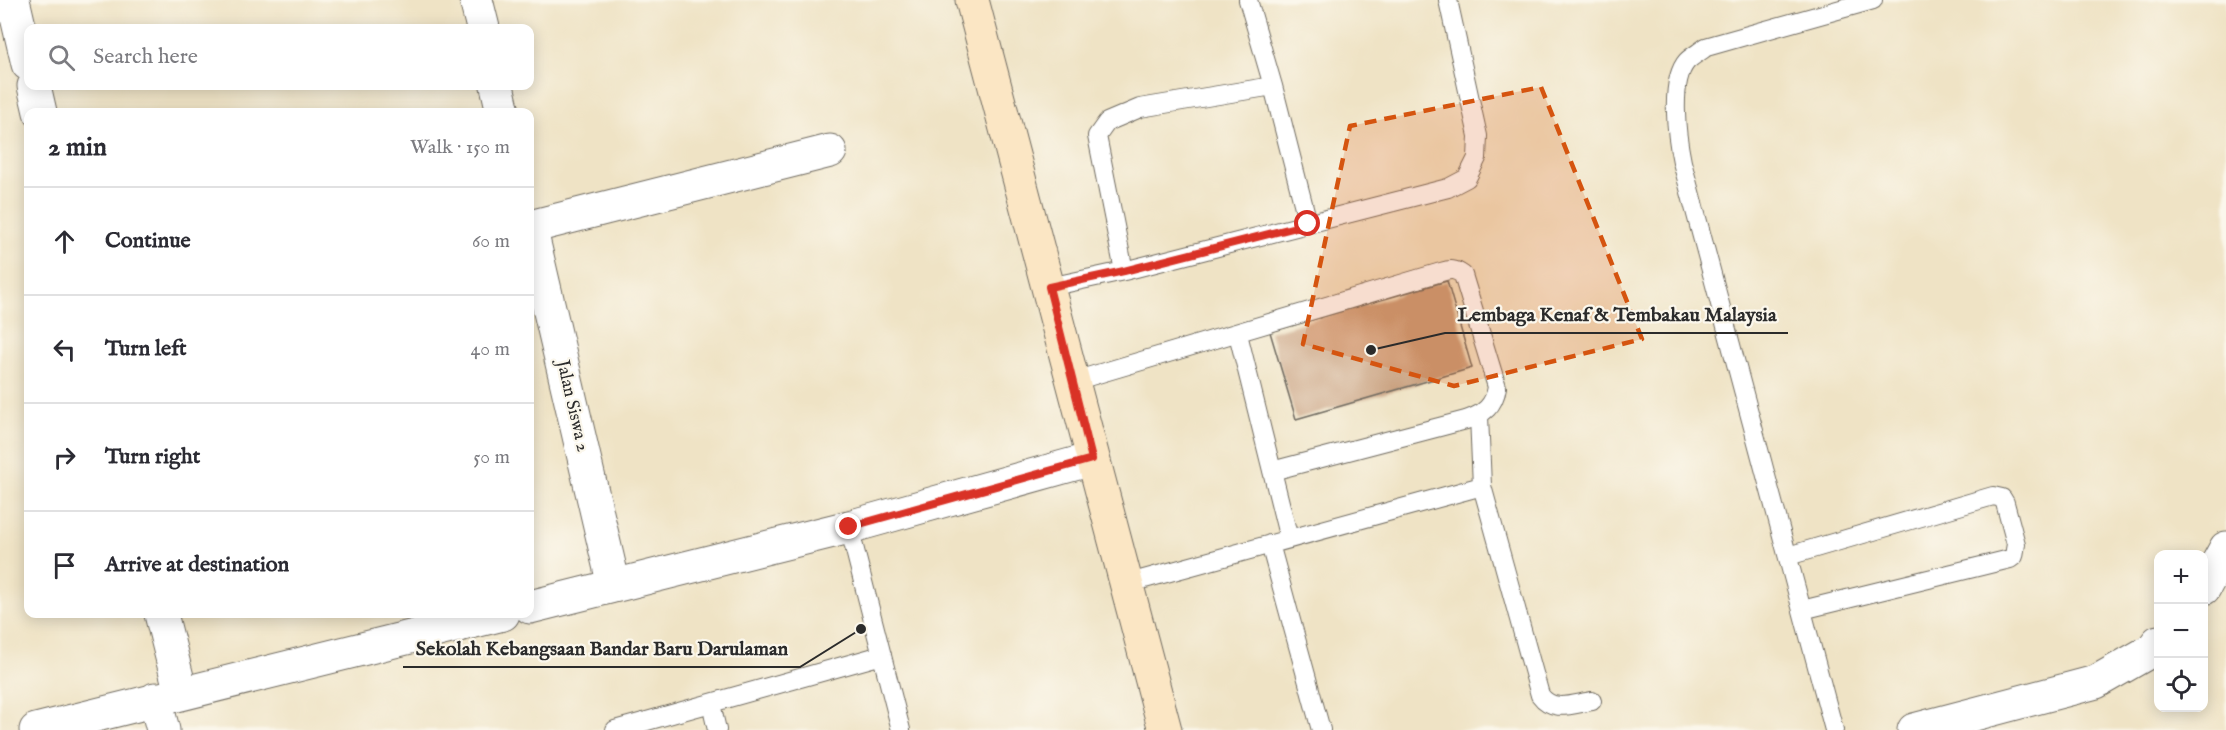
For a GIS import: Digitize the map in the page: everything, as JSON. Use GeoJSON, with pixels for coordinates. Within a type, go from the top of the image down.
{"type":"FeatureCollection","features":[{"type":"Feature","properties":{"kind":"street"},"geometry":{"type":"LineString","coordinates":[[13,0],[24,47]]}},
{"type":"Feature","properties":{"kind":"street"},"geometry":{"type":"LineString","coordinates":[[476,0],[482,24]]}},
{"type":"Feature","properties":{"kind":"street"},"geometry":{"type":"LineString","coordinates":[[972,0],[1165,730]]}},
{"type":"Feature","properties":{"kind":"street"},"geometry":{"type":"LineString","coordinates":[[35,90],[39,108]]}},
{"type":"Feature","properties":{"kind":"street"},"geometry":{"type":"LineString","coordinates":[[497,90],[502,108]]}},
{"type":"Feature","properties":{"kind":"street"},"geometry":{"type":"LineString","coordinates":[[534,225],[830,151]]}},
{"type":"Feature","properties":{"kind":"street","name":"Jalan Siswa 2"},"geometry":{"type":"LineString","coordinates":[[534,243],[614,586]]}},
{"type":"Feature","properties":{"kind":"street"},"geometry":{"type":"LineString","coordinates":[[534,606],[849,527],[1092,459]]}},
{"type":"Feature","properties":{"kind":"street"},"geometry":{"type":"LineString","coordinates":[[2208,581],[2226,548]]}},
{"type":"Feature","properties":{"kind":"street"},"geometry":{"type":"LineString","coordinates":[[161,618],[168,696],[163,730]]}},
{"type":"Feature","properties":{"kind":"street"},"geometry":{"type":"LineString","coordinates":[[36,730],[486,618]]}},
{"type":"Feature","properties":{"kind":"street"},"geometry":{"type":"LineString","coordinates":[[1914,730],[2096,682],[2154,647]]}},
{"type":"Feature","properties":{"kind":"lane"},"geometry":{"type":"LineString","coordinates":[[1248,0],[1273,86],[1308,224]]}},
{"type":"Feature","properties":{"kind":"lane"},"geometry":{"type":"LineString","coordinates":[[1049,287],[1124,271],[1448,188],[1467,178],[1477,158],[1478,136],[1448,0]]}},
{"type":"Feature","properties":{"kind":"lane"},"geometry":{"type":"LineString","coordinates":[[1834,730],[1682,162],[1677,135],[1676,102],[1679,78],[1686,62],[1706,47],[1873,0]]}},
{"type":"Feature","properties":{"kind":"lane"},"geometry":{"type":"LineString","coordinates":[[1124,271],[1097,136],[1107,122],[1140,108],[1273,86]]}},
{"type":"Feature","properties":{"kind":"lane"},"geometry":{"type":"LineString","coordinates":[[1074,381],[1451,269],[1463,274],[1497,387],[1495,399],[1489,408],[1479,416],[1272,471]]}},
{"type":"Feature","properties":{"kind":"lane"},"geometry":{"type":"LineString","coordinates":[[1238,334],[1289,539]]}},
{"type":"Feature","properties":{"kind":"lane"},"geometry":{"type":"LineString","coordinates":[[1479,416],[1482,486],[1540,695],[1546,703],[1553,707],[1592,701]]}},
{"type":"Feature","properties":{"kind":"lane"},"geometry":{"type":"LineString","coordinates":[[1126,584],[1482,486]]}},
{"type":"Feature","properties":{"kind":"lane"},"geometry":{"type":"LineString","coordinates":[[1788,556],[1993,496],[2002,498],[2005,503],[2016,544],[2014,556],[1802,610]]}},
{"type":"Feature","properties":{"kind":"lane"},"geometry":{"type":"LineString","coordinates":[[849,527],[901,730]]}},
{"type":"Feature","properties":{"kind":"lane"},"geometry":{"type":"LineString","coordinates":[[1269,544],[1321,730]]}},
{"type":"Feature","properties":{"kind":"lane"},"geometry":{"type":"LineString","coordinates":[[615,730],[882,656]]}},
{"type":"Feature","properties":{"kind":"lane"},"geometry":{"type":"LineString","coordinates":[[711,704],[717,730]]}},
{"type":"Feature","properties":{"kind":"highlighted area"},"geometry":{"type":"Polygon","coordinates":[[[1541,87],[1642,339],[1454,386],[1303,344],[1350,126],[1541,87]]]}},
{"type":"Feature","properties":{"kind":"building"},"geometry":{"type":"Polygon","coordinates":[[[1447,281],[1472,368],[1296,419],[1270,332],[1447,281]]]}},
{"type":"Feature","properties":{"kind":"place","name":"Lembaga Kenaf & Tembakau Malaysia"},"geometry":{"type":"Point","coordinates":[1371,350]}},
{"type":"Feature","properties":{"kind":"place","name":"Sekolah Kebangsaan Bandar Baru Darulaman"},"geometry":{"type":"Point","coordinates":[861,629]}},
{"type":"Feature","properties":{"kind":"route"},"geometry":{"type":"LineString","coordinates":[[849,527],[1092,459],[1049,287],[1124,271],[1308,224]]}}]}
